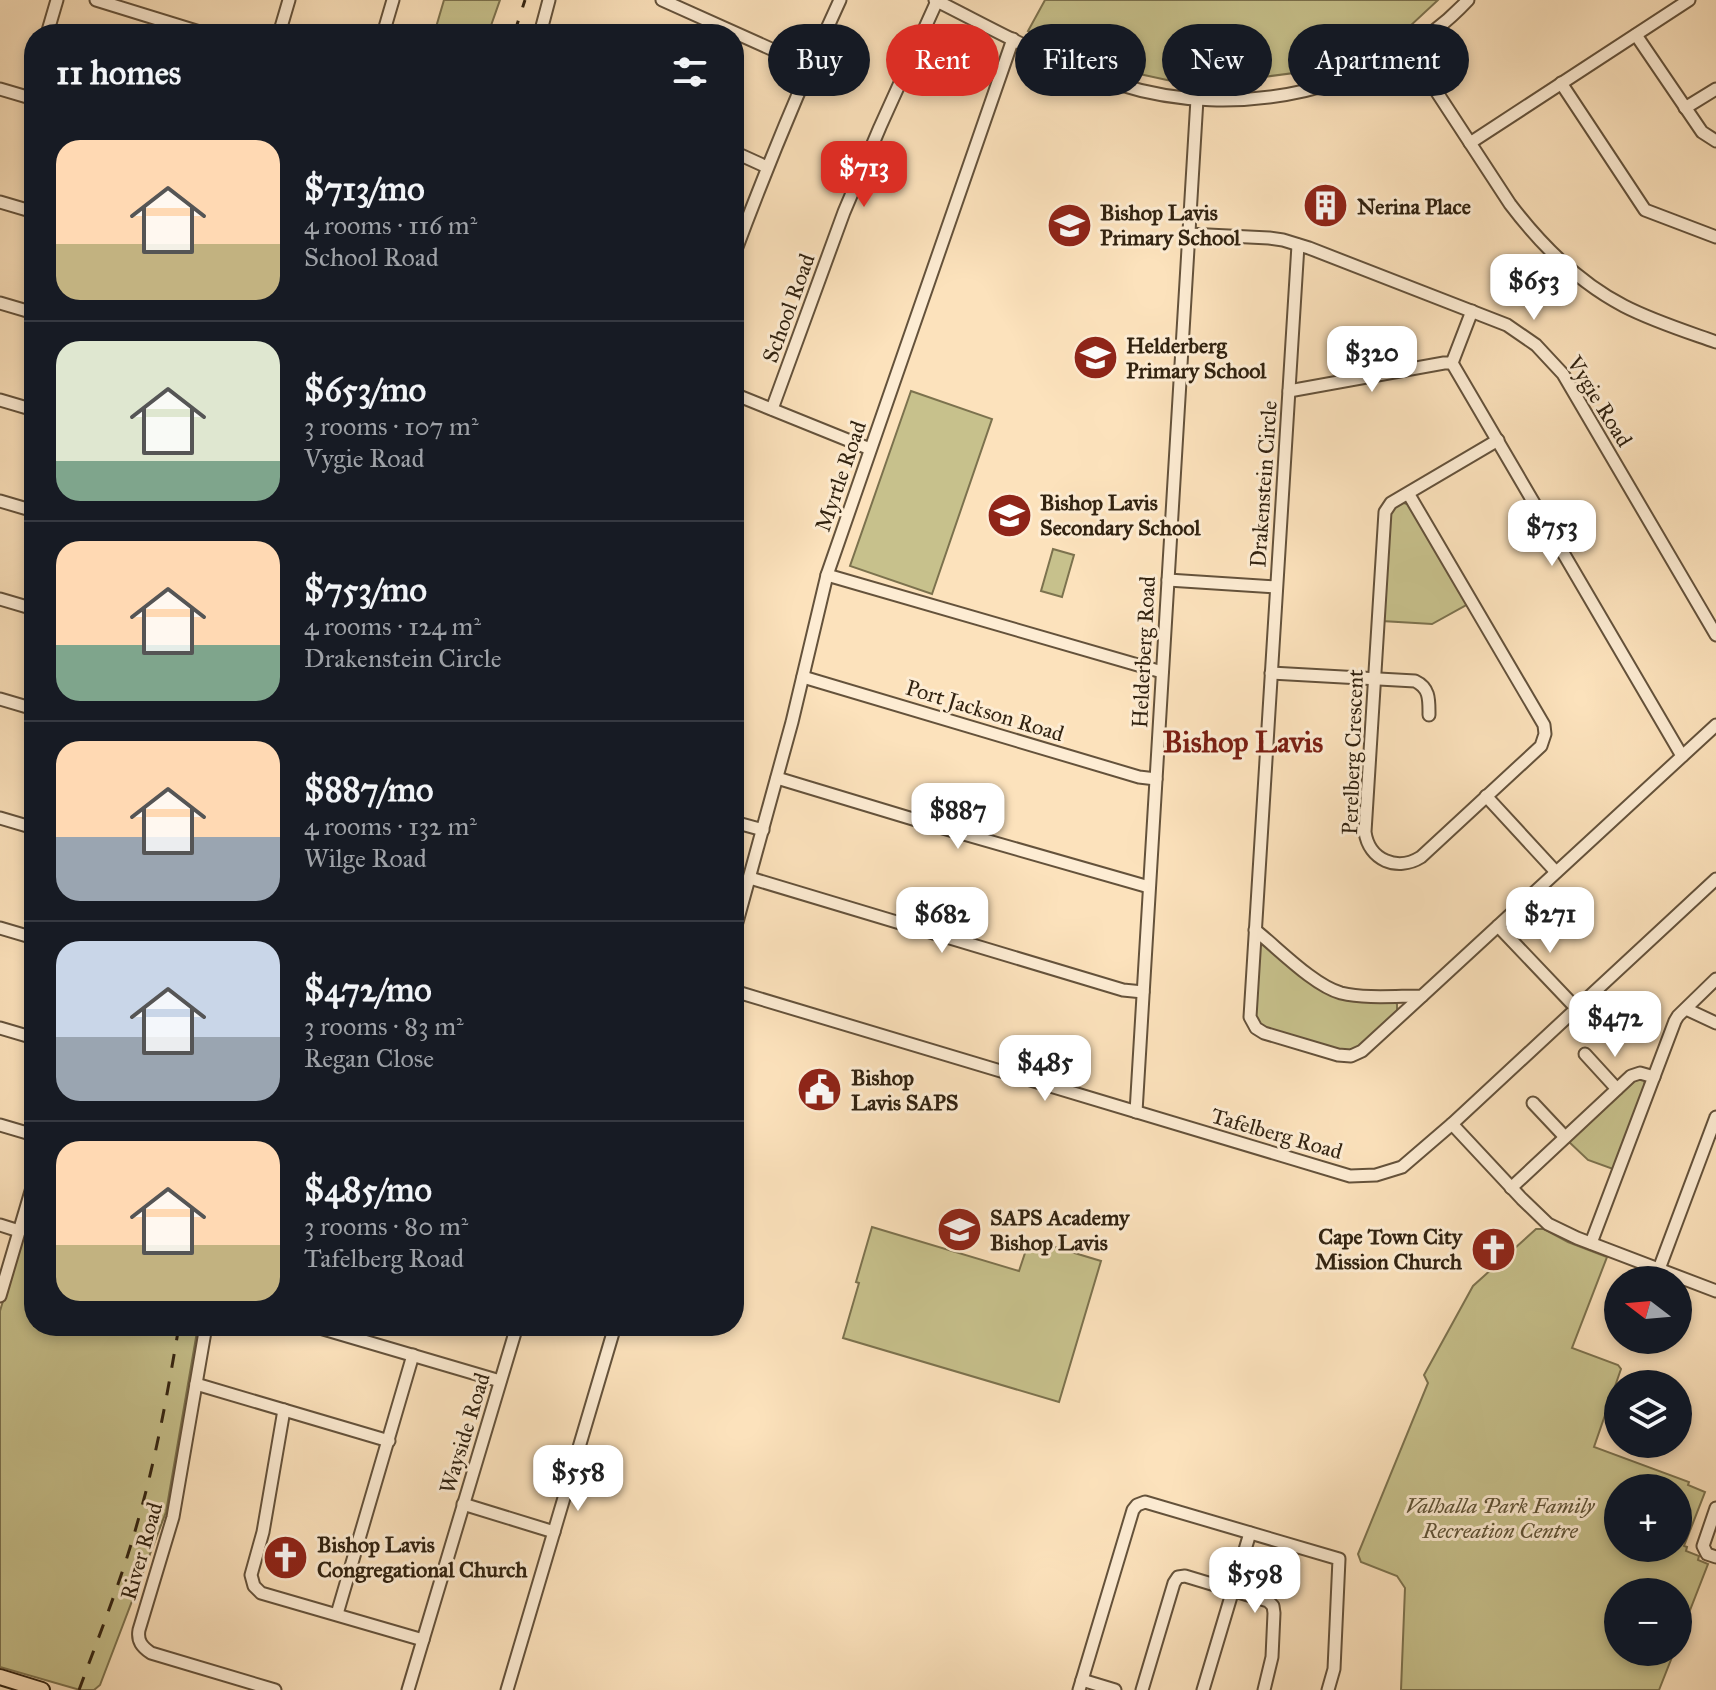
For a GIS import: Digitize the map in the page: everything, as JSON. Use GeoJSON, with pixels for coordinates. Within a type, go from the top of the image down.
{"type":"FeatureCollection","features":[{"type":"Feature","properties":{"kind":"main road"},"geometry":{"type":"LineString","coordinates":[[0,1677],[42,1690]]}},
{"type":"Feature","properties":{"kind":"street"},"geometry":{"type":"LineString","coordinates":[[50,24],[57,0]]}},
{"type":"Feature","properties":{"kind":"street"},"geometry":{"type":"LineString","coordinates":[[96,0],[115,3],[177,24]]}},
{"type":"Feature","properties":{"kind":"street"},"geometry":{"type":"LineString","coordinates":[[282,24],[289,0]]}},
{"type":"Feature","properties":{"kind":"street"},"geometry":{"type":"LineString","coordinates":[[386,24],[393,0]]}},
{"type":"Feature","properties":{"kind":"street"},"geometry":{"type":"LineString","coordinates":[[543,24],[549,0]]}},
{"type":"Feature","properties":{"kind":"street"},"geometry":{"type":"LineString","coordinates":[[662,0],[685,5],[724,24]]}},
{"type":"Feature","properties":{"kind":"street"},"geometry":{"type":"LineString","coordinates":[[829,24],[840,0]]}},
{"type":"Feature","properties":{"kind":"street"},"geometry":{"type":"LineString","coordinates":[[1440,24],[1468,0]]}},
{"type":"Feature","properties":{"kind":"street"},"geometry":{"type":"LineString","coordinates":[[1470,143],[1689,0]]}},
{"type":"Feature","properties":{"kind":"street"},"geometry":{"type":"LineString","coordinates":[[936,1],[1079,69],[1148,92],[1197,99],[1256,99],[1288,93]]}},
{"type":"Feature","properties":{"kind":"street","name":"School Road"},"geometry":{"type":"LineString","coordinates":[[772,409],[844,212],[936,1]]}},
{"type":"Feature","properties":{"kind":"street"},"geometry":{"type":"LineString","coordinates":[[744,34],[768,46]]}},
{"type":"Feature","properties":{"kind":"street"},"geometry":{"type":"LineString","coordinates":[[1636,35],[1702,132],[1716,141]]}},
{"type":"Feature","properties":{"kind":"street","name":"Myrtle Road"},"geometry":{"type":"LineString","coordinates":[[744,899],[827,575],[1013,39]]}},
{"type":"Feature","properties":{"kind":"street"},"geometry":{"type":"LineString","coordinates":[[1561,83],[1645,210],[1716,237]]}},
{"type":"Feature","properties":{"kind":"street"},"geometry":{"type":"LineString","coordinates":[[0,89],[24,96]]}},
{"type":"Feature","properties":{"kind":"street"},"geometry":{"type":"LineString","coordinates":[[1685,108],[1716,89]]}},
{"type":"Feature","properties":{"kind":"street"},"geometry":{"type":"LineString","coordinates":[[744,228],[797,96]]}},
{"type":"Feature","properties":{"kind":"street"},"geometry":{"type":"LineString","coordinates":[[1439,96],[1526,225],[1573,272],[1625,307],[1716,342]]}},
{"type":"Feature","properties":{"kind":"street","name":"Helderberg Road"},"geometry":{"type":"LineString","coordinates":[[1136,1112],[1197,99]]}},
{"type":"Feature","properties":{"kind":"street"},"geometry":{"type":"LineString","coordinates":[[744,157],[767,167]]}},
{"type":"Feature","properties":{"kind":"street"},"geometry":{"type":"LineString","coordinates":[[0,202],[24,209]]}},
{"type":"Feature","properties":{"kind":"street","name":"Vygie Road"},"geometry":{"type":"LineString","coordinates":[[1188,234],[1269,238],[1298,245],[1472,311],[1522,334],[1563,374],[1716,635]]}},
{"type":"Feature","properties":{"kind":"street"},"geometry":{"type":"LineString","coordinates":[[1289,391],[1298,245]]}},
{"type":"Feature","properties":{"kind":"street"},"geometry":{"type":"LineString","coordinates":[[0,303],[24,310]]}},
{"type":"Feature","properties":{"kind":"street"},"geometry":{"type":"LineString","coordinates":[[1472,311],[1452,363],[1682,756]]}},
{"type":"Feature","properties":{"kind":"street","name":"Drakenstein Circle"},"geometry":{"type":"LineString","coordinates":[[1452,363],[1289,391],[1250,1013],[1253,1025],[1264,1033],[1338,1055],[1351,1056],[1362,1051],[1716,725]]}},
{"type":"Feature","properties":{"kind":"street"},"geometry":{"type":"LineString","coordinates":[[744,398],[870,449]]}},
{"type":"Feature","properties":{"kind":"street"},"geometry":{"type":"LineString","coordinates":[[0,400],[24,407]]}},
{"type":"Feature","properties":{"kind":"street"},"geometry":{"type":"LineString","coordinates":[[1408,493],[1498,440]]}},
{"type":"Feature","properties":{"kind":"street","name":"Perelberg Crescent"},"geometry":{"type":"LineString","coordinates":[[1408,493],[1545,730],[1541,746],[1415,860],[1396,864],[1383,860],[1372,851],[1365,832],[1374,680],[1385,512],[1391,503],[1408,493]]}},
{"type":"Feature","properties":{"kind":"street"},"geometry":{"type":"LineString","coordinates":[[0,501],[24,508]]}},
{"type":"Feature","properties":{"kind":"street"},"geometry":{"type":"LineString","coordinates":[[827,575],[1162,672]]}},
{"type":"Feature","properties":{"kind":"street"},"geometry":{"type":"LineString","coordinates":[[1168,580],[1276,587]]}},
{"type":"Feature","properties":{"kind":"street"},"geometry":{"type":"LineString","coordinates":[[0,599],[24,606]]}},
{"type":"Feature","properties":{"kind":"street"},"geometry":{"type":"LineString","coordinates":[[1271,673],[1419,683],[1428,692],[1429,715]]}},
{"type":"Feature","properties":{"kind":"street","name":"Port Jackson Road"},"geometry":{"type":"LineString","coordinates":[[803,677],[1139,777],[1156,779]]}},
{"type":"Feature","properties":{"kind":"street"},"geometry":{"type":"LineString","coordinates":[[0,699],[24,706]]}},
{"type":"Feature","properties":{"kind":"street"},"geometry":{"type":"LineString","coordinates":[[777,778],[1149,887]]}},
{"type":"Feature","properties":{"kind":"street"},"geometry":{"type":"LineString","coordinates":[[1486,796],[1556,872]]}},
{"type":"Feature","properties":{"kind":"street"},"geometry":{"type":"LineString","coordinates":[[0,818],[24,825]]}},
{"type":"Feature","properties":{"kind":"street"},"geometry":{"type":"LineString","coordinates":[[744,825],[763,830]]}},
{"type":"Feature","properties":{"kind":"street"},"geometry":{"type":"LineString","coordinates":[[750,878],[1108,985],[1143,992]]}},
{"type":"Feature","properties":{"kind":"street","name":"Tafelberg Road"},"geometry":{"type":"LineString","coordinates":[[744,994],[1350,1176],[1364,1177],[1402,1167],[1716,879]]}},
{"type":"Feature","properties":{"kind":"street"},"geometry":{"type":"LineString","coordinates":[[1498,926],[1576,1008]]}},
{"type":"Feature","properties":{"kind":"street"},"geometry":{"type":"LineString","coordinates":[[0,928],[24,935]]}},
{"type":"Feature","properties":{"kind":"street"},"geometry":{"type":"LineString","coordinates":[[1255,930],[1332,990],[1352,995],[1422,996]]}},
{"type":"Feature","properties":{"kind":"street"},"geometry":{"type":"LineString","coordinates":[[1591,1243],[1675,1021],[1716,979]]}},
{"type":"Feature","properties":{"kind":"street"},"geometry":{"type":"LineString","coordinates":[[1686,1009],[1716,1023]]}},
{"type":"Feature","properties":{"kind":"street"},"geometry":{"type":"LineString","coordinates":[[0,1028],[24,1035]]}},
{"type":"Feature","properties":{"kind":"street"},"geometry":{"type":"LineString","coordinates":[[1585,1054],[1617,1089]]}},
{"type":"Feature","properties":{"kind":"street"},"geometry":{"type":"LineString","coordinates":[[1511,1188],[1631,1076],[1637,1073],[1654,1077]]}},
{"type":"Feature","properties":{"kind":"street"},"geometry":{"type":"LineString","coordinates":[[1533,1103],[1565,1137]]}},
{"type":"Feature","properties":{"kind":"street"},"geometry":{"type":"LineString","coordinates":[[1660,1266],[1716,1117]]}},
{"type":"Feature","properties":{"kind":"street"},"geometry":{"type":"LineString","coordinates":[[1452,1124],[1548,1224],[1651,1266]]}},
{"type":"Feature","properties":{"kind":"street"},"geometry":{"type":"LineString","coordinates":[[0,1125],[24,1132]]}},
{"type":"Feature","properties":{"kind":"street"},"geometry":{"type":"LineString","coordinates":[[0,1296],[24,1214]]}},
{"type":"Feature","properties":{"kind":"street"},"geometry":{"type":"LineString","coordinates":[[0,1225],[19,1231]]}},
{"type":"Feature","properties":{"kind":"street"},"geometry":{"type":"LineString","coordinates":[[1692,1282],[1716,1291]]}},
{"type":"Feature","properties":{"kind":"street","name":"River Road"},"geometry":{"type":"LineString","coordinates":[[204,1336],[173,1517],[139,1630],[139,1640],[151,1653],[275,1690]]}},
{"type":"Feature","properties":{"kind":"street"},"geometry":{"type":"LineString","coordinates":[[347,1336],[500,1381]]}},
{"type":"Feature","properties":{"kind":"street","name":"Wayside Road"},"geometry":{"type":"LineString","coordinates":[[408,1690],[514,1336]]}},
{"type":"Feature","properties":{"kind":"street"},"geometry":{"type":"LineString","coordinates":[[507,1690],[612,1336]]}},
{"type":"Feature","properties":{"kind":"street"},"geometry":{"type":"LineString","coordinates":[[337,1614],[413,1355]]}},
{"type":"Feature","properties":{"kind":"street"},"geometry":{"type":"LineString","coordinates":[[196,1384],[389,1441]]}},
{"type":"Feature","properties":{"kind":"street"},"geometry":{"type":"LineString","coordinates":[[284,1410],[263,1532],[251,1580],[254,1586],[261,1593],[423,1640]]}},
{"type":"Feature","properties":{"kind":"street"},"geometry":{"type":"LineString","coordinates":[[1115,1690],[1081,1685],[1133,1510],[1142,1502],[1339,1559],[1334,1669],[1328,1690]]}},
{"type":"Feature","properties":{"kind":"street"},"geometry":{"type":"LineString","coordinates":[[463,1504],[554,1532]]}},
{"type":"Feature","properties":{"kind":"street"},"geometry":{"type":"LineString","coordinates":[[1716,1508],[1703,1546],[1707,1554],[1716,1557]]}},
{"type":"Feature","properties":{"kind":"street"},"geometry":{"type":"LineString","coordinates":[[1203,1690],[1250,1533]]}},
{"type":"Feature","properties":{"kind":"street"},"geometry":{"type":"LineString","coordinates":[[1142,1690],[1176,1579],[1185,1576],[1268,1601],[1274,1609],[1272,1657],[1264,1690]]}},
{"type":"Feature","properties":{"kind":"green space"},"geometry":{"type":"Polygon","coordinates":[[[444,0],[500,0],[492,24],[437,24],[444,0]]]}},
{"type":"Feature","properties":{"kind":"green space"},"geometry":{"type":"Polygon","coordinates":[[[1045,0],[1438,0],[1412,24],[1288,24],[1288,74],[1272,76],[1272,24],[1162,24],[1162,79],[1146,75],[1146,24],[1032,24],[1045,0]]]}},
{"type":"Feature","properties":{"kind":"green space"},"geometry":{"type":"Polygon","coordinates":[[[911,391],[992,419],[932,594],[850,566],[911,391]]]}},
{"type":"Feature","properties":{"kind":"green space"},"geometry":{"type":"Polygon","coordinates":[[[1401,502],[1410,505],[1468,604],[1432,624],[1382,621],[1388,512],[1401,502]]]}},
{"type":"Feature","properties":{"kind":"green space"},"geometry":{"type":"Polygon","coordinates":[[[1053,549],[1074,555],[1062,597],[1041,591],[1053,549]]]}},
{"type":"Feature","properties":{"kind":"green space"},"geometry":{"type":"Polygon","coordinates":[[[1264,944],[1314,984],[1393,1001],[1397,1004],[1397,1011],[1358,1049],[1344,1052],[1264,1028],[1255,1018],[1260,946],[1264,944]]]}},
{"type":"Feature","properties":{"kind":"green space"},"geometry":{"type":"Polygon","coordinates":[[[1640,1077],[1645,1080],[1644,1087],[1613,1169],[1588,1160],[1567,1140],[1633,1079],[1640,1077]]]}},
{"type":"Feature","properties":{"kind":"green space"},"geometry":{"type":"Polygon","coordinates":[[[872,1227],[1019,1271],[1029,1241],[1101,1261],[1059,1402],[843,1338],[872,1227]]]}},
{"type":"Feature","properties":{"kind":"green space","name":"Valhalla Park Family Recreation Centre"},"geometry":{"type":"Polygon","coordinates":[[[1536,1229],[1544,1229],[1607,1257],[1572,1348],[1618,1365],[1621,1369],[1604,1370],[1604,1418],[1594,1447],[1604,1451],[1604,1458],[1624,1458],[1667,1474],[1604,1474],[1604,1562],[1692,1562],[1692,1553],[1708,1564],[1692,1605],[1692,1578],[1604,1578],[1604,1666],[1668,1666],[1659,1690],[1401,1690],[1405,1588],[1397,1576],[1361,1562],[1358,1554],[1428,1383],[1424,1375],[1473,1286],[1536,1229]]]}},
{"type":"Feature","properties":{"kind":"green space"},"geometry":{"type":"Polygon","coordinates":[[[24,1231],[24,1336],[196,1336],[166,1512],[100,1685],[94,1690],[80,1690],[0,1667],[0,1311],[24,1231]]]}},
{"type":"Feature","properties":{"kind":"green space","name":"Valhalla Park Family Recreation Centre"},"geometry":{"type":"Polygon","coordinates":[[[1692,1487],[1705,1492],[1692,1525],[1692,1487]]]}},
{"type":"Feature","properties":{"kind":"railway"},"geometry":{"type":"LineString","coordinates":[[517,24],[525,0]]}},
{"type":"Feature","properties":{"kind":"railway"},"geometry":{"type":"LineString","coordinates":[[79,1690],[119,1583],[139,1517],[157,1446],[177,1336]]}},
{"type":"Feature","properties":{"kind":"place","name":"Nerina Place"},"geometry":{"type":"Point","coordinates":[1326,206]}},
{"type":"Feature","properties":{"kind":"place","name":"Bishop Lavis Primary School"},"geometry":{"type":"Point","coordinates":[1069,225]}},
{"type":"Feature","properties":{"kind":"place","name":"Helderberg Primary School"},"geometry":{"type":"Point","coordinates":[1095,358]}},
{"type":"Feature","properties":{"kind":"place","name":"Bishop Lavis Secondary School"},"geometry":{"type":"Point","coordinates":[1009,515]}},
{"type":"Feature","properties":{"kind":"place","name":"Bishop Lavis SAPS"},"geometry":{"type":"Point","coordinates":[820,1090]}},
{"type":"Feature","properties":{"kind":"place","name":"SAPS Academy Bishop Lavis"},"geometry":{"type":"Point","coordinates":[959,1230]}},
{"type":"Feature","properties":{"kind":"place","name":"Cape Town City Mission Church"},"geometry":{"type":"Point","coordinates":[1493,1249]}},
{"type":"Feature","properties":{"kind":"place","name":"Bishop Lavis Congregational Church"},"geometry":{"type":"Point","coordinates":[286,1557]}},
{"type":"Feature","properties":{"kind":"district","name":"Bishop Lavis"},"geometry":{"type":"Point","coordinates":[1243,742]}}]}
